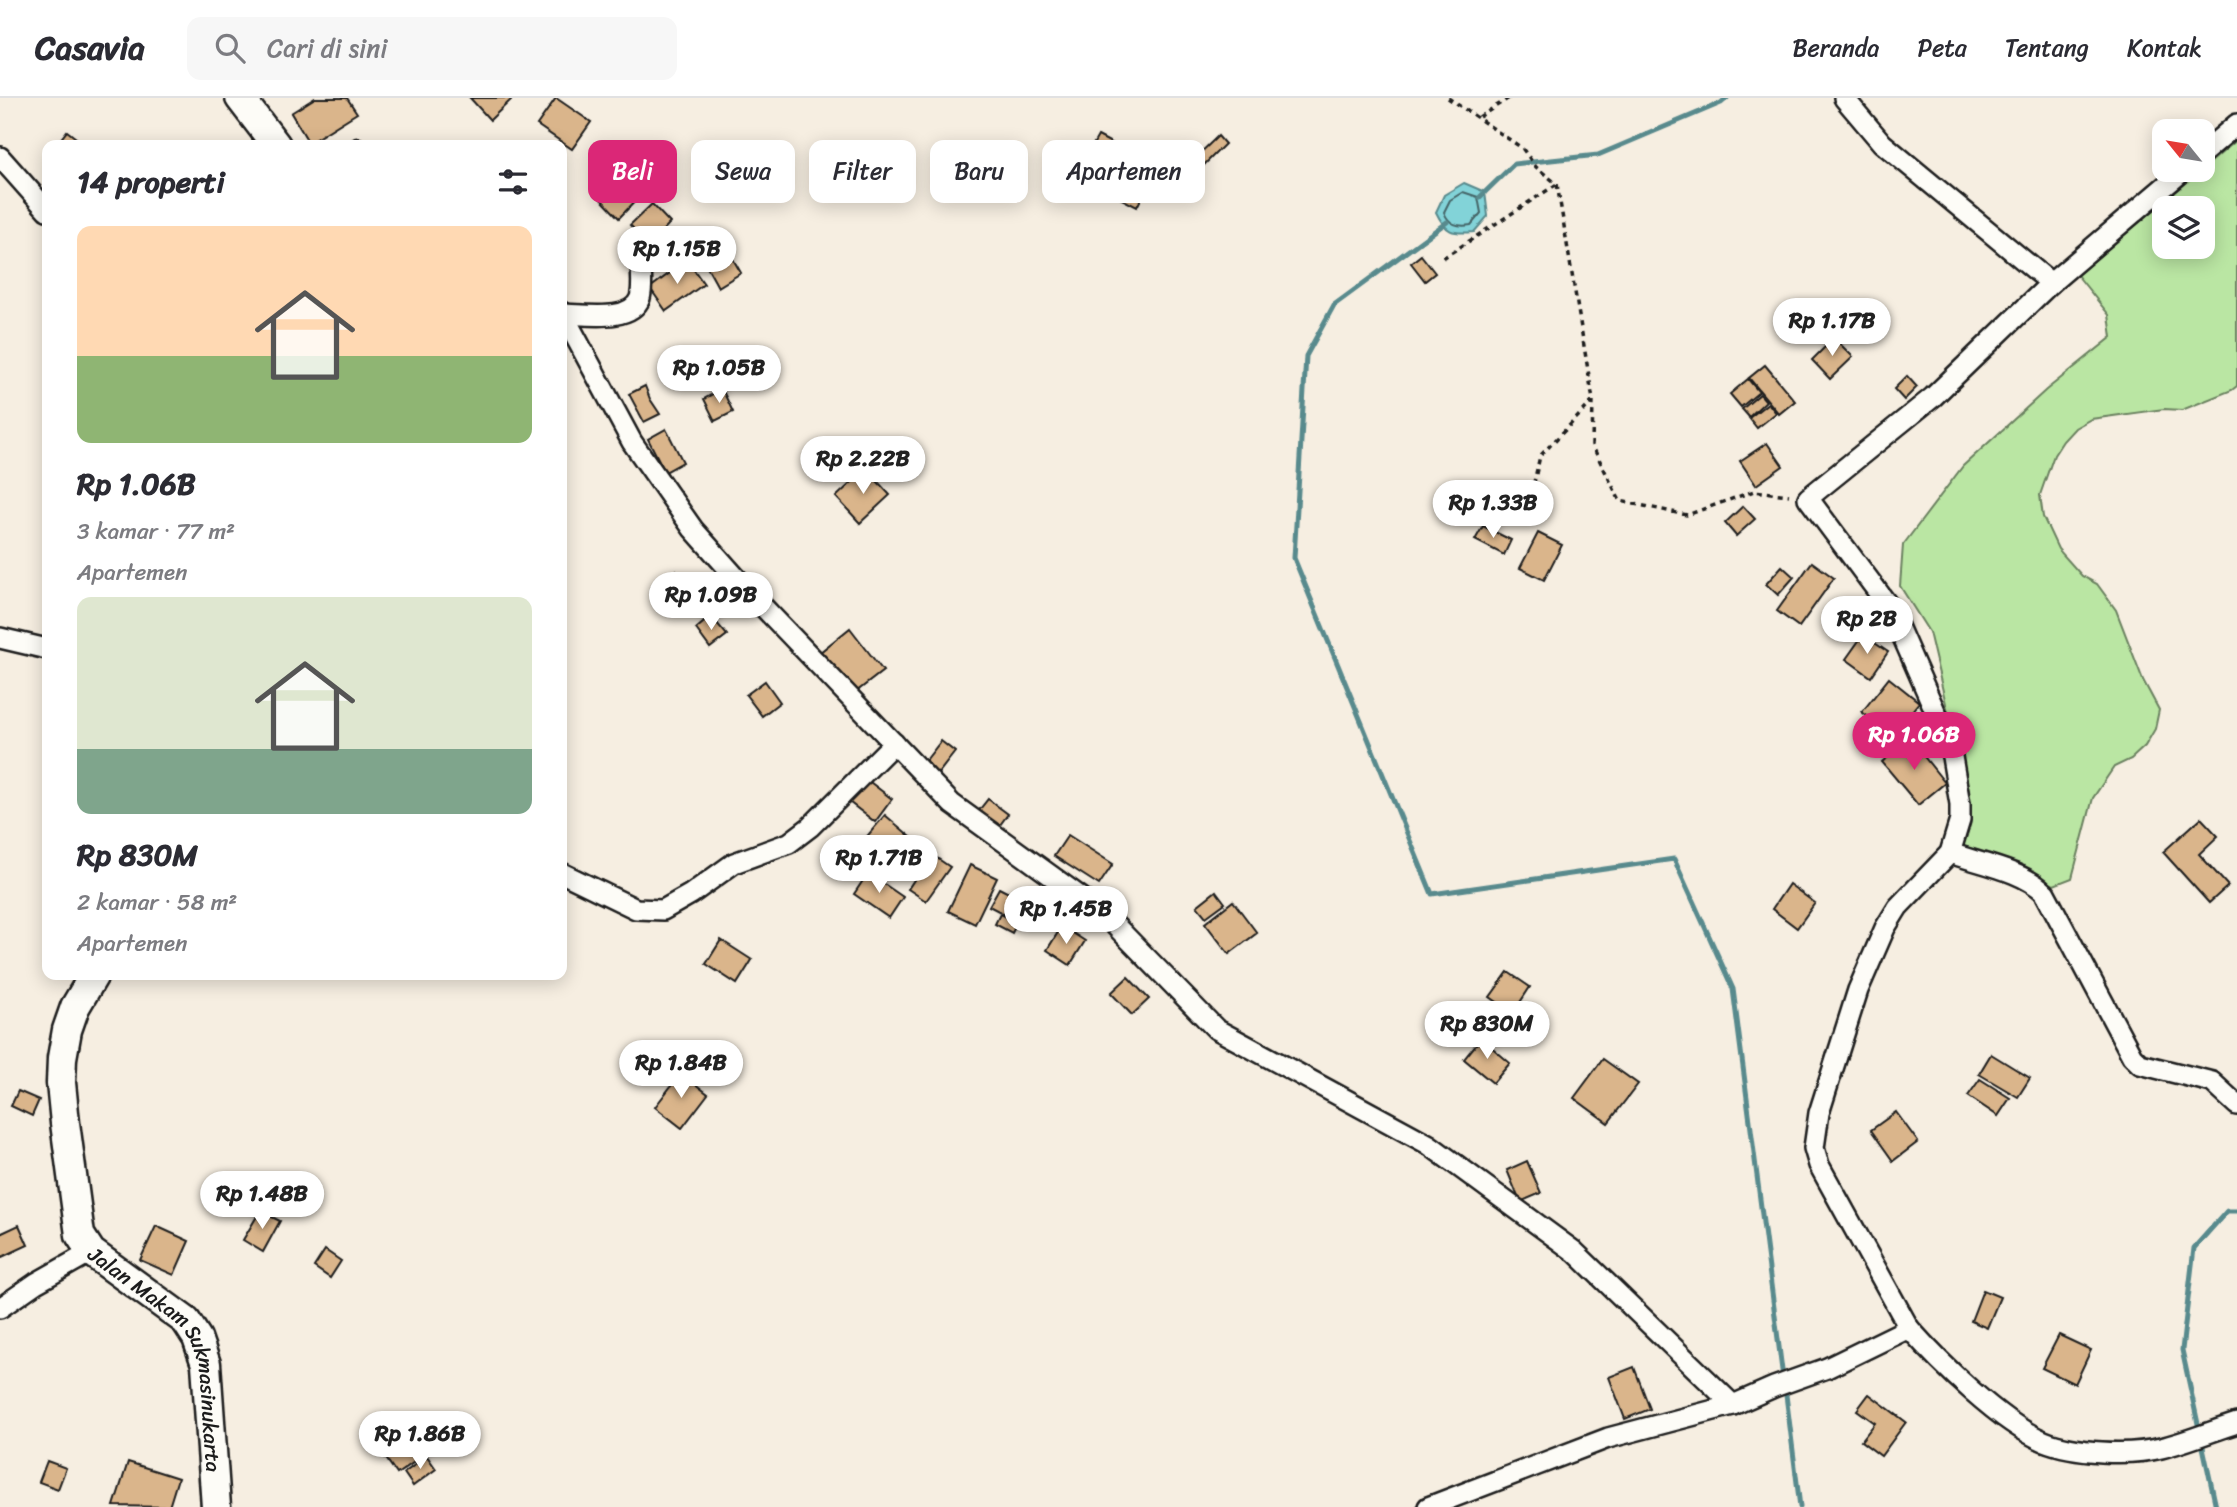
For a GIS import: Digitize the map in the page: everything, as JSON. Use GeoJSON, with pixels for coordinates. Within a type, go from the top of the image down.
{"type":"FeatureCollection","features":[{"type":"Feature","properties":{"kind":"street"},"geometry":{"type":"LineString","coordinates":[[240,98],[272,140]]}},
{"type":"Feature","properties":{"kind":"street"},"geometry":{"type":"LineString","coordinates":[[1844,98],[1882,143],[2051,283]]}},
{"type":"Feature","properties":{"kind":"street"},"geometry":{"type":"LineString","coordinates":[[2216,142],[2237,124]]}},
{"type":"Feature","properties":{"kind":"street"},"geometry":{"type":"LineString","coordinates":[[0,157],[42,204]]}},
{"type":"Feature","properties":{"kind":"street"},"geometry":{"type":"LineString","coordinates":[[2170,182],[2051,283],[1933,397],[1808,498],[1890,608],[1950,744],[1959,785],[1960,804],[1960,820],[1950,853],[1898,907],[1871,957],[1846,1020],[1824,1093],[1814,1148],[1819,1165],[1909,1328],[1930,1352],[2006,1419],[2045,1441],[2106,1454],[2160,1449],[2237,1423]]}},
{"type":"Feature","properties":{"kind":"street"},"geometry":{"type":"LineString","coordinates":[[567,313],[621,314],[635,306],[640,296],[640,247]]}},
{"type":"Feature","properties":{"kind":"street"},"geometry":{"type":"LineString","coordinates":[[567,322],[632,442],[693,529],[748,591],[952,804],[1104,914],[1216,1029],[1428,1144],[1575,1252],[1733,1405]]}},
{"type":"Feature","properties":{"kind":"street"},"geometry":{"type":"LineString","coordinates":[[0,638],[42,648]]}},
{"type":"Feature","properties":{"kind":"street"},"geometry":{"type":"LineString","coordinates":[[567,875],[636,909],[663,910],[691,894],[734,863],[789,843],[810,827],[894,743]]}},
{"type":"Feature","properties":{"kind":"street"},"geometry":{"type":"LineString","coordinates":[[1950,853],[2025,878],[2039,886],[2140,1065],[2212,1082],[2237,1105]]}},
{"type":"Feature","properties":{"kind":"street","name":"Jalan Makam Sukmasinukarta"},"geometry":{"type":"LineString","coordinates":[[91,980],[75,1007],[66,1030],[61,1083],[80,1235],[91,1252],[186,1321],[197,1338],[206,1364],[216,1507]]}},
{"type":"Feature","properties":{"kind":"street"},"geometry":{"type":"LineString","coordinates":[[0,1308],[36,1283],[91,1252]]}},
{"type":"Feature","properties":{"kind":"street"},"geometry":{"type":"LineString","coordinates":[[1428,1507],[1608,1438],[1733,1405],[1827,1368],[1909,1328]]}},
{"type":"Feature","properties":{"kind":"path"},"geometry":{"type":"LineString","coordinates":[[1448,98],[1521,148],[1536,167],[1557,184],[1593,400],[1592,445],[1620,502],[1687,515],[1754,491],[1808,498]]}},
{"type":"Feature","properties":{"kind":"path"},"geometry":{"type":"LineString","coordinates":[[1479,117],[1509,98]]}},
{"type":"Feature","properties":{"kind":"path"},"geometry":{"type":"LineString","coordinates":[[1443,258],[1557,184]]}},
{"type":"Feature","properties":{"kind":"path"},"geometry":{"type":"LineString","coordinates":[[1527,513],[1540,456],[1593,400]]}},
{"type":"Feature","properties":{"kind":"green space"},"geometry":{"type":"Polygon","coordinates":[[[2237,140],[2237,386],[2182,410],[2164,409],[2091,419],[2075,428],[2063,441],[2054,455],[2040,495],[2043,517],[2058,549],[2082,576],[2097,584],[2116,610],[2143,680],[2159,710],[2155,729],[2145,746],[2131,759],[2114,767],[2093,798],[2072,878],[2054,885],[1963,847],[1970,809],[1969,788],[1960,763],[1929,632],[1900,586],[1903,545],[1963,466],[2046,390],[2112,337],[2109,315],[2077,275],[2152,212],[2152,259],[2215,259],[2215,196],[2171,196],[2187,182],[2216,182],[2216,158],[2237,140]]]}},
{"type":"Feature","properties":{"kind":"water"},"geometry":{"type":"Polygon","coordinates":[[[1464,183],[1485,192],[1488,216],[1474,232],[1460,233],[1450,231],[1436,212],[1444,195],[1464,183]]]}},
{"type":"Feature","properties":{"kind":"building"},"geometry":{"type":"Polygon","coordinates":[[[315,98],[347,98],[357,113],[314,140],[307,140],[291,113],[315,98]]]}},
{"type":"Feature","properties":{"kind":"building"},"geometry":{"type":"Polygon","coordinates":[[[470,98],[513,98],[490,120],[470,98]]]}},
{"type":"Feature","properties":{"kind":"building"},"geometry":{"type":"Polygon","coordinates":[[[556,98],[591,122],[572,149],[567,146],[567,140],[559,140],[537,125],[556,98]]]}},
{"type":"Feature","properties":{"kind":"building"},"geometry":{"type":"Polygon","coordinates":[[[67,131],[79,140],[60,140],[67,131]]]}},
{"type":"Feature","properties":{"kind":"building"},"geometry":{"type":"Polygon","coordinates":[[[1218,136],[1225,144],[1205,164],[1205,148],[1218,136]]]}},
{"type":"Feature","properties":{"kind":"building"},"geometry":{"type":"Polygon","coordinates":[[[605,203],[633,203],[619,218],[605,203]]]}},
{"type":"Feature","properties":{"kind":"building"},"geometry":{"type":"Polygon","coordinates":[[[652,204],[670,223],[649,245],[630,225],[652,204]]]}},
{"type":"Feature","properties":{"kind":"building"},"geometry":{"type":"Polygon","coordinates":[[[725,245],[741,273],[718,287],[702,258],[725,245]]]}},
{"type":"Feature","properties":{"kind":"building"},"geometry":{"type":"Polygon","coordinates":[[[1421,255],[1435,273],[1425,281],[1411,263],[1421,255]]]}},
{"type":"Feature","properties":{"kind":"building"},"geometry":{"type":"Polygon","coordinates":[[[687,260],[704,284],[666,311],[650,288],[687,260]]]}},
{"type":"Feature","properties":{"kind":"building"},"geometry":{"type":"Polygon","coordinates":[[[1834,338],[1853,357],[1830,379],[1812,360],[1834,338]]]}},
{"type":"Feature","properties":{"kind":"building"},"geometry":{"type":"Polygon","coordinates":[[[724,357],[734,371],[716,384],[706,371],[724,357]]]}},
{"type":"Feature","properties":{"kind":"building"},"geometry":{"type":"Polygon","coordinates":[[[1765,365],[1795,401],[1779,414],[1749,378],[1765,365]]]}},
{"type":"Feature","properties":{"kind":"building"},"geometry":{"type":"Polygon","coordinates":[[[1907,376],[1917,387],[1904,400],[1894,389],[1907,376]]]}},
{"type":"Feature","properties":{"kind":"building"},"geometry":{"type":"Polygon","coordinates":[[[1748,379],[1759,392],[1741,407],[1730,394],[1748,379]]]}},
{"type":"Feature","properties":{"kind":"building"},"geometry":{"type":"Polygon","coordinates":[[[645,386],[660,414],[644,422],[629,394],[645,386]]]}},
{"type":"Feature","properties":{"kind":"building"},"geometry":{"type":"Polygon","coordinates":[[[722,389],[733,412],[715,421],[704,399],[722,389]]]}},
{"type":"Feature","properties":{"kind":"building"},"geometry":{"type":"Polygon","coordinates":[[[1760,394],[1766,401],[1749,417],[1742,409],[1760,394]]]}},
{"type":"Feature","properties":{"kind":"building"},"geometry":{"type":"Polygon","coordinates":[[[1768,403],[1776,413],[1757,428],[1749,418],[1768,403]]]}},
{"type":"Feature","properties":{"kind":"building"},"geometry":{"type":"Polygon","coordinates":[[[666,429],[683,462],[665,472],[648,439],[666,429]]]}},
{"type":"Feature","properties":{"kind":"building"},"geometry":{"type":"Polygon","coordinates":[[[1767,443],[1783,466],[1756,485],[1740,461],[1767,443]]]}},
{"type":"Feature","properties":{"kind":"building"},"geometry":{"type":"Polygon","coordinates":[[[866,469],[890,495],[860,523],[836,497],[866,469]]]}},
{"type":"Feature","properties":{"kind":"building"},"geometry":{"type":"Polygon","coordinates":[[[1743,506],[1755,519],[1736,536],[1725,523],[1743,506]]]}},
{"type":"Feature","properties":{"kind":"building"},"geometry":{"type":"Polygon","coordinates":[[[1483,526],[1511,540],[1504,555],[1475,540],[1483,526]]]}},
{"type":"Feature","properties":{"kind":"building"},"geometry":{"type":"Polygon","coordinates":[[[1538,533],[1562,545],[1544,580],[1520,568],[1538,533]]]}},
{"type":"Feature","properties":{"kind":"building"},"geometry":{"type":"Polygon","coordinates":[[[1812,562],[1834,578],[1799,627],[1777,611],[1812,562]]]}},
{"type":"Feature","properties":{"kind":"building"},"geometry":{"type":"Polygon","coordinates":[[[1782,566],[1794,577],[1778,595],[1766,584],[1782,566]]]}},
{"type":"Feature","properties":{"kind":"building"},"geometry":{"type":"Polygon","coordinates":[[[676,571],[691,596],[666,611],[651,587],[676,571]]]}},
{"type":"Feature","properties":{"kind":"building"},"geometry":{"type":"Polygon","coordinates":[[[711,616],[727,635],[710,648],[696,629],[711,616]]]}},
{"type":"Feature","properties":{"kind":"building"},"geometry":{"type":"Polygon","coordinates":[[[850,628],[883,671],[852,695],[819,653],[850,628]]]}},
{"type":"Feature","properties":{"kind":"building"},"geometry":{"type":"Polygon","coordinates":[[[1863,635],[1888,652],[1871,677],[1846,659],[1863,635]]]}},
{"type":"Feature","properties":{"kind":"building"},"geometry":{"type":"Polygon","coordinates":[[[1889,678],[1919,702],[1892,736],[1862,712],[1889,678]]]}},
{"type":"Feature","properties":{"kind":"building"},"geometry":{"type":"Polygon","coordinates":[[[765,681],[780,702],[762,716],[746,695],[765,681]]]}},
{"type":"Feature","properties":{"kind":"building"},"geometry":{"type":"Polygon","coordinates":[[[1910,739],[1945,783],[1918,805],[1882,762],[1910,739]]]}},
{"type":"Feature","properties":{"kind":"building"},"geometry":{"type":"Polygon","coordinates":[[[941,741],[955,752],[937,775],[923,764],[941,741]]]}},
{"type":"Feature","properties":{"kind":"building"},"geometry":{"type":"Polygon","coordinates":[[[866,779],[892,799],[875,822],[849,802],[866,779]]]}},
{"type":"Feature","properties":{"kind":"building"},"geometry":{"type":"Polygon","coordinates":[[[988,799],[1008,814],[994,833],[973,818],[988,799]]]}},
{"type":"Feature","properties":{"kind":"building"},"geometry":{"type":"Polygon","coordinates":[[[885,815],[917,842],[896,867],[863,841],[885,815]]]}},
{"type":"Feature","properties":{"kind":"building"},"geometry":{"type":"Polygon","coordinates":[[[2201,818],[2218,836],[2199,854],[2228,886],[2209,903],[2163,852],[2201,818]]]}},
{"type":"Feature","properties":{"kind":"building"},"geometry":{"type":"Polygon","coordinates":[[[1068,835],[1113,864],[1099,885],[1054,856],[1068,835]]]}},
{"type":"Feature","properties":{"kind":"building"},"geometry":{"type":"Polygon","coordinates":[[[931,854],[950,867],[926,901],[908,889],[931,854]]]}},
{"type":"Feature","properties":{"kind":"building"},"geometry":{"type":"Polygon","coordinates":[[[970,865],[997,878],[975,924],[948,911],[970,865]]]}},
{"type":"Feature","properties":{"kind":"building"},"geometry":{"type":"Polygon","coordinates":[[[868,873],[903,897],[889,918],[854,894],[868,873]]]}},
{"type":"Feature","properties":{"kind":"building"},"geometry":{"type":"Polygon","coordinates":[[[1789,884],[1815,903],[1797,928],[1772,909],[1789,884]]]}},
{"type":"Feature","properties":{"kind":"building"},"geometry":{"type":"Polygon","coordinates":[[[999,888],[1036,907],[1027,926],[989,906],[999,888]]]}},
{"type":"Feature","properties":{"kind":"building"},"geometry":{"type":"Polygon","coordinates":[[[1216,891],[1225,903],[1206,917],[1197,906],[1216,891]]]}},
{"type":"Feature","properties":{"kind":"building"},"geometry":{"type":"Polygon","coordinates":[[[1233,901],[1257,933],[1229,954],[1205,923],[1233,901]]]}},
{"type":"Feature","properties":{"kind":"building"},"geometry":{"type":"Polygon","coordinates":[[[1000,914],[1017,923],[1012,933],[995,924],[1000,914]]]}},
{"type":"Feature","properties":{"kind":"building"},"geometry":{"type":"Polygon","coordinates":[[[1062,926],[1085,941],[1070,965],[1047,950],[1062,926]]]}},
{"type":"Feature","properties":{"kind":"building"},"geometry":{"type":"Polygon","coordinates":[[[721,940],[752,960],[737,984],[706,964],[721,940]]]}},
{"type":"Feature","properties":{"kind":"building"},"geometry":{"type":"Polygon","coordinates":[[[1508,972],[1530,987],[1513,1013],[1490,997],[1508,972]]]}},
{"type":"Feature","properties":{"kind":"building"},"geometry":{"type":"Polygon","coordinates":[[[1128,977],[1149,999],[1132,1015],[1111,993],[1128,977]]]}},
{"type":"Feature","properties":{"kind":"building"},"geometry":{"type":"Polygon","coordinates":[[[1481,1038],[1510,1063],[1493,1083],[1464,1059],[1481,1038]]]}},
{"type":"Feature","properties":{"kind":"building"},"geometry":{"type":"Polygon","coordinates":[[[1991,1054],[2030,1078],[2018,1097],[1979,1074],[1991,1054]]]}},
{"type":"Feature","properties":{"kind":"building"},"geometry":{"type":"Polygon","coordinates":[[[1603,1059],[1638,1084],[1608,1123],[1574,1098],[1603,1059]]]}},
{"type":"Feature","properties":{"kind":"building"},"geometry":{"type":"Polygon","coordinates":[[[681,1073],[708,1094],[682,1128],[655,1107],[681,1073]]]}},
{"type":"Feature","properties":{"kind":"building"},"geometry":{"type":"Polygon","coordinates":[[[1980,1079],[2010,1098],[1998,1116],[1968,1096],[1980,1079]]]}},
{"type":"Feature","properties":{"kind":"building"},"geometry":{"type":"Polygon","coordinates":[[[18,1091],[39,1100],[32,1116],[11,1106],[18,1091]]]}},
{"type":"Feature","properties":{"kind":"building"},"geometry":{"type":"Polygon","coordinates":[[[1896,1112],[1918,1142],[1893,1161],[1871,1130],[1896,1112]]]}},
{"type":"Feature","properties":{"kind":"building"},"geometry":{"type":"Polygon","coordinates":[[[1527,1161],[1541,1193],[1520,1202],[1507,1170],[1527,1161]]]}},
{"type":"Feature","properties":{"kind":"building"},"geometry":{"type":"Polygon","coordinates":[[[260,1211],[280,1221],[263,1252],[243,1240],[260,1211]]]}},
{"type":"Feature","properties":{"kind":"building"},"geometry":{"type":"Polygon","coordinates":[[[19,1225],[28,1245],[0,1258],[0,1234],[19,1225]]]}},
{"type":"Feature","properties":{"kind":"building"},"geometry":{"type":"Polygon","coordinates":[[[156,1226],[189,1241],[174,1275],[140,1260],[156,1226]]]}},
{"type":"Feature","properties":{"kind":"building"},"geometry":{"type":"Polygon","coordinates":[[[325,1250],[341,1261],[330,1278],[314,1267],[325,1250]]]}},
{"type":"Feature","properties":{"kind":"building"},"geometry":{"type":"Polygon","coordinates":[[[1983,1290],[2000,1297],[1987,1328],[1971,1321],[1983,1290]]]}},
{"type":"Feature","properties":{"kind":"building"},"geometry":{"type":"Polygon","coordinates":[[[2059,1335],[2091,1350],[2075,1384],[2042,1368],[2059,1335]]]}},
{"type":"Feature","properties":{"kind":"building"},"geometry":{"type":"Polygon","coordinates":[[[1634,1367],[1650,1409],[1625,1419],[1609,1377],[1634,1367]]]}},
{"type":"Feature","properties":{"kind":"building"},"geometry":{"type":"Polygon","coordinates":[[[1869,1394],[1906,1422],[1881,1456],[1861,1441],[1875,1423],[1857,1410],[1869,1394]]]}},
{"type":"Feature","properties":{"kind":"building"},"geometry":{"type":"Polygon","coordinates":[[[405,1443],[417,1460],[397,1474],[385,1457],[405,1443]]]}},
{"type":"Feature","properties":{"kind":"building"},"geometry":{"type":"Polygon","coordinates":[[[427,1456],[436,1469],[413,1486],[404,1473],[427,1456]]]}},
{"type":"Feature","properties":{"kind":"building"},"geometry":{"type":"Polygon","coordinates":[[[47,1461],[66,1468],[58,1489],[39,1482],[47,1461]]]}},
{"type":"Feature","properties":{"kind":"building"},"geometry":{"type":"Polygon","coordinates":[[[128,1462],[178,1478],[169,1507],[114,1506],[128,1462]]]}},
{"type":"Feature","properties":{"kind":"waterway"},"geometry":{"type":"LineString","coordinates":[[1480,197],[1514,164],[1598,155],[1721,103],[1727,98]]}},
{"type":"Feature","properties":{"kind":"waterway"},"geometry":{"type":"LineString","coordinates":[[1447,222],[1334,305],[1306,356],[1294,558],[1432,894],[1674,859],[1733,989],[1783,1378]]}},
{"type":"Feature","properties":{"kind":"waterway"},"geometry":{"type":"LineString","coordinates":[[2216,1507],[2182,1350],[2194,1248],[2227,1211],[2237,1211]]}},
{"type":"Feature","properties":{"kind":"waterway"},"geometry":{"type":"LineString","coordinates":[[1785,1387],[1800,1507]]}}]}
